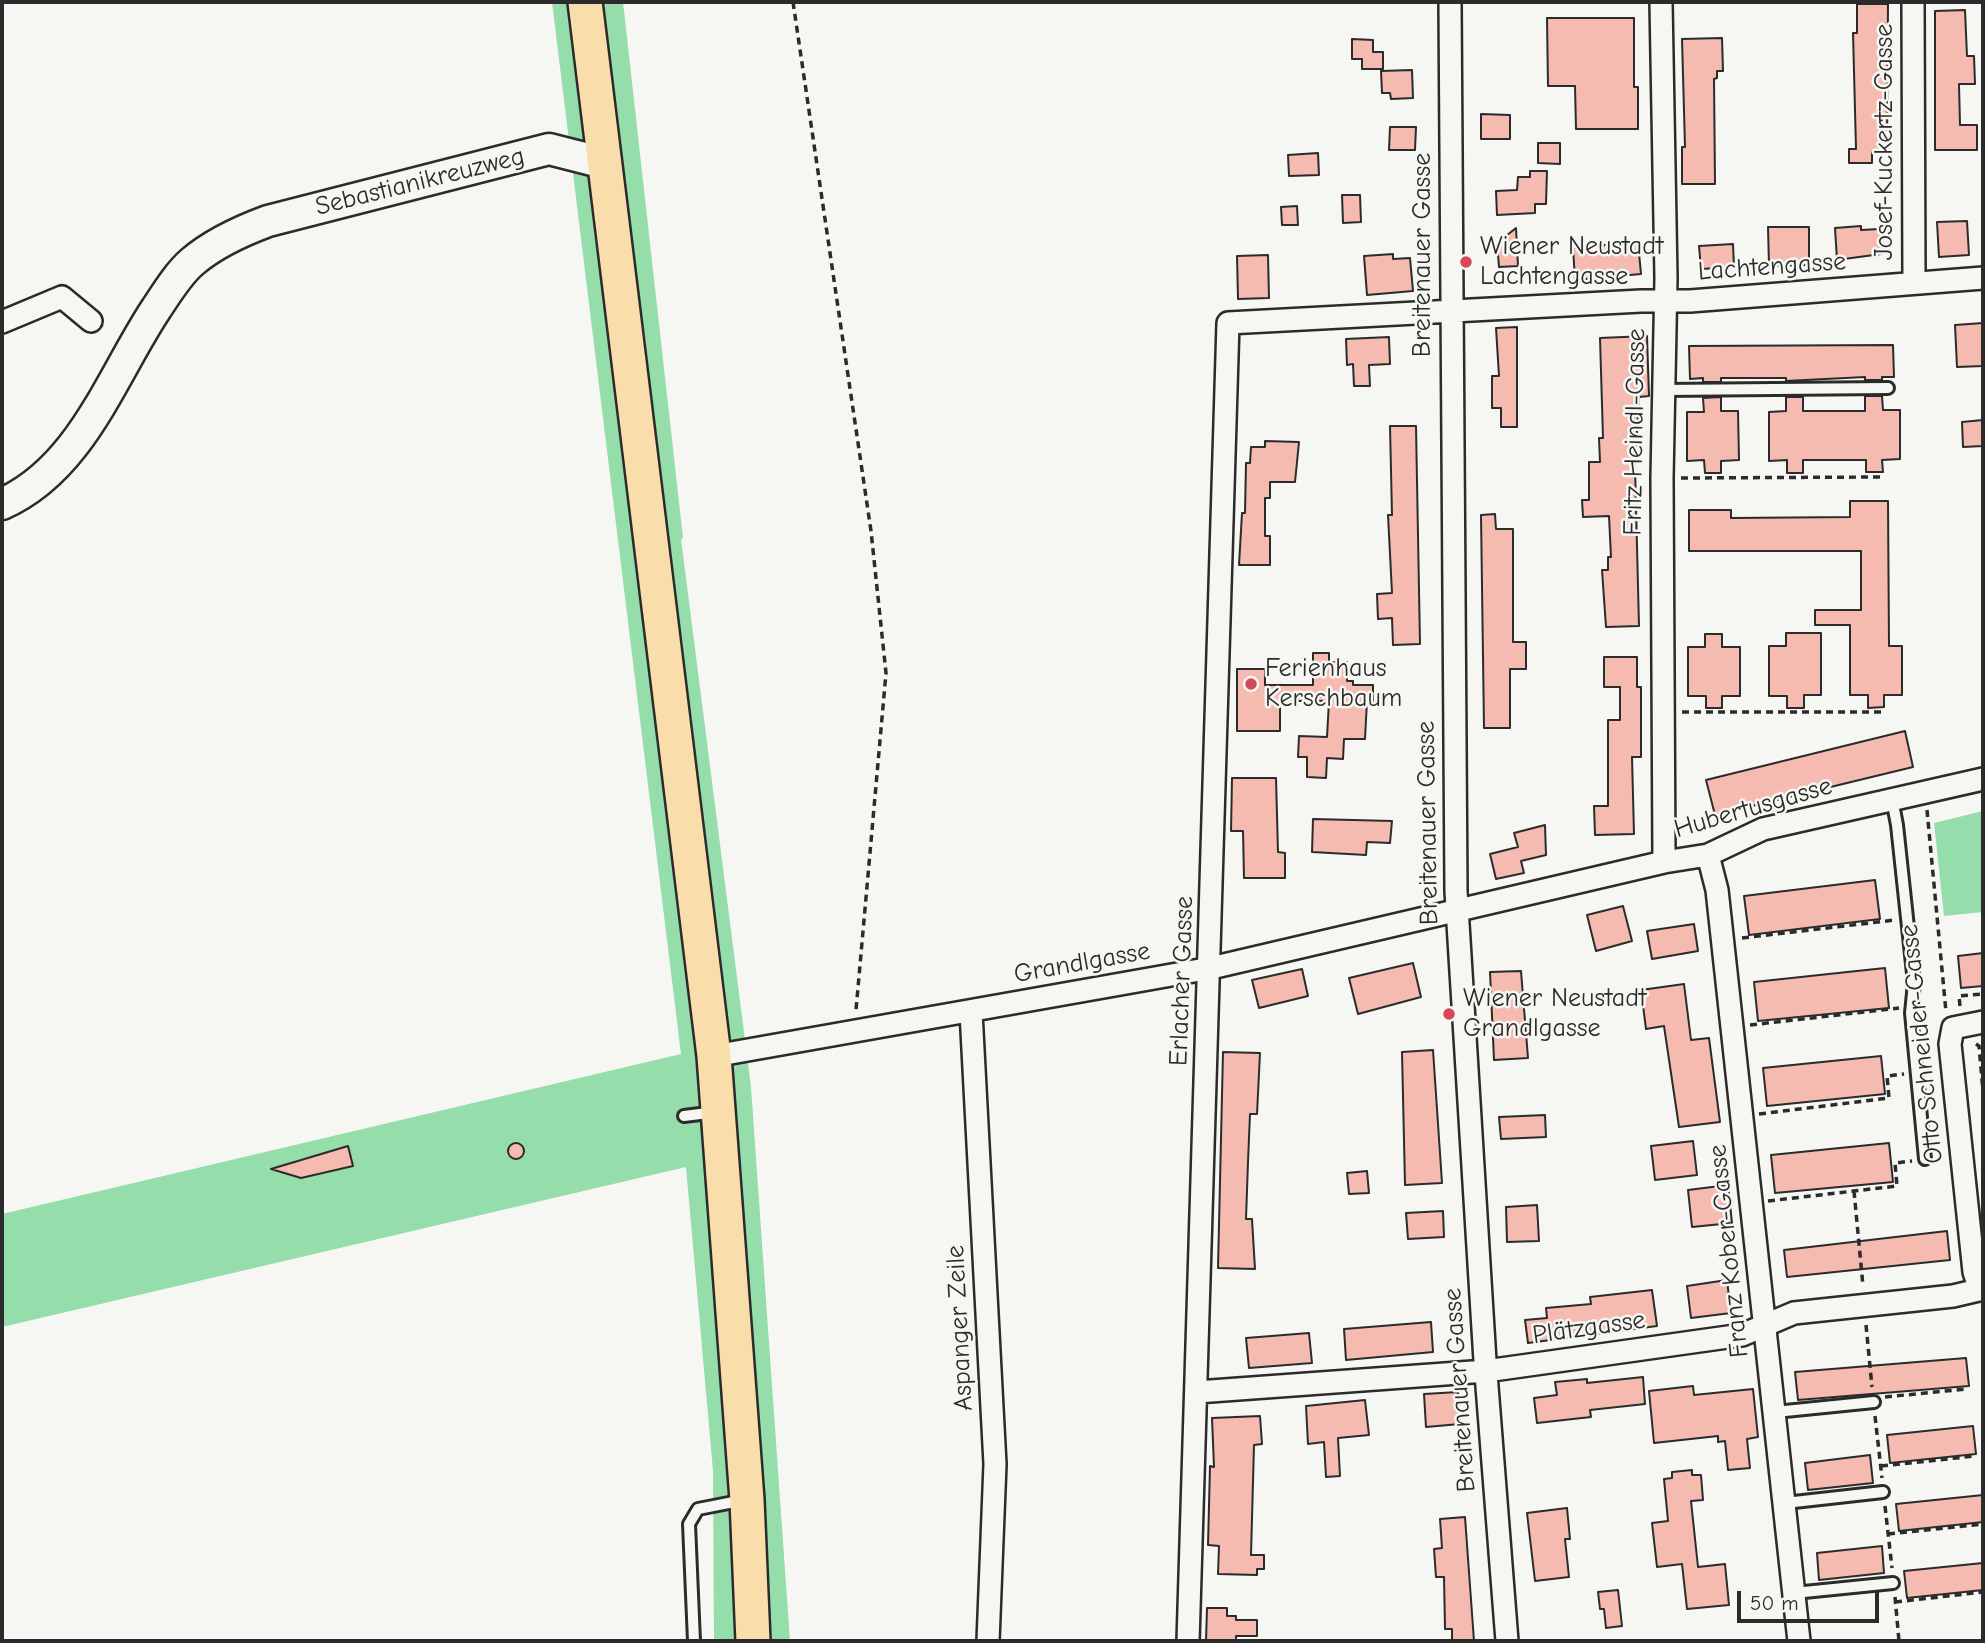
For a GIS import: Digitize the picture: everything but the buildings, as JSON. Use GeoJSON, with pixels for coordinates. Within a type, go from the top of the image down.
{"type":"FeatureCollection","features":[{"type":"Feature","properties":{"kind":"main road"},"geometry":{"type":"LineString","coordinates":[[585,2],[714,1056],[747,1500],[753,1641]]}},
{"type":"Feature","properties":{"kind":"main road"},"geometry":{"type":"LineString","coordinates":[[549,149],[600,125]]}},
{"type":"Feature","properties":{"kind":"main road","name":"Sebastianikreuzweg"},"geometry":{"type":"LineString","coordinates":[[2,503],[23,494],[57,467],[76,442],[163,298],[191,263],[237,232],[268,221],[549,149],[604,163]]}},
{"type":"Feature","properties":{"kind":"street","name":"Breitenauer Gasse"},"geometry":{"type":"LineString","coordinates":[[1450,2],[1457,911],[1486,1371],[1507,1641]]}},
{"type":"Feature","properties":{"kind":"street","name":"Fritz Heindl-Gasse"},"geometry":{"type":"LineString","coordinates":[[1661,2],[1664,862]]}},
{"type":"Feature","properties":{"kind":"street","name":"Josef-Kuckertz-Gasse"},"geometry":{"type":"LineString","coordinates":[[1913,2],[1914,282]]}},
{"type":"Feature","properties":{"kind":"street","name":"Lachtengasse"},"geometry":{"type":"LineString","coordinates":[[1228,323],[1873,289],[1914,282],[1983,278]]}},
{"type":"Feature","properties":{"kind":"street"},"geometry":{"type":"LineString","coordinates":[[2,322],[62,297],[91,321]]}},
{"type":"Feature","properties":{"kind":"street","name":"Erlacher Gasse"},"geometry":{"type":"LineString","coordinates":[[1188,1641],[1211,968],[1228,323]]}},
{"type":"Feature","properties":{"kind":"street","name":"Hubertusgasse"},"geometry":{"type":"LineString","coordinates":[[1457,911],[1664,862],[1708,855],[1763,829],[1983,779]]}},
{"type":"Feature","properties":{"kind":"street","name":"Franz Kober-Gasse"},"geometry":{"type":"LineString","coordinates":[[1708,855],[1717,890],[1723,941],[1800,1641]]}},
{"type":"Feature","properties":{"kind":"street","name":"Grandlgasse"},"geometry":{"type":"LineString","coordinates":[[714,1056],[1211,968],[1457,911]]}},
{"type":"Feature","properties":{"kind":"street","name":"Aspanger Zeile"},"geometry":{"type":"LineString","coordinates":[[971,1012],[995,1464],[988,1641]]}},
{"type":"Feature","properties":{"kind":"street"},"geometry":{"type":"LineString","coordinates":[[1957,1022],[1983,1022]]}},
{"type":"Feature","properties":{"kind":"street","name":"Otto Schneider-Gasse"},"geometry":{"type":"LineString","coordinates":[[1957,1022],[1952,1058],[1974,1272],[1981,1289]]}},
{"type":"Feature","properties":{"kind":"street","name":"Plätzgasse"},"geometry":{"type":"LineString","coordinates":[[1197,1392],[1486,1371],[1742,1335],[1794,1313],[1953,1296],[1981,1289]]}},
{"type":"Feature","properties":{"kind":"lane"},"geometry":{"type":"LineString","coordinates":[[1663,390],[1888,388]]}},
{"type":"Feature","properties":{"kind":"lane"},"geometry":{"type":"LineString","coordinates":[[1892,799],[1914,983],[1912,1007],[1925,1159]]}},
{"type":"Feature","properties":{"kind":"lane"},"geometry":{"type":"LineString","coordinates":[[684,1116],[718,1112]]}},
{"type":"Feature","properties":{"kind":"lane"},"geometry":{"type":"LineString","coordinates":[[1775,1412],[1873,1400]]}},
{"type":"Feature","properties":{"kind":"lane"},"geometry":{"type":"LineString","coordinates":[[1785,1503],[1883,1492]]}},
{"type":"Feature","properties":{"kind":"lane"},"geometry":{"type":"LineString","coordinates":[[694,1641],[689,1524],[698,1509],[747,1500]]}},
{"type":"Feature","properties":{"kind":"lane"},"geometry":{"type":"LineString","coordinates":[[1794,1593],[1893,1583]]}},
{"type":"Feature","properties":{"kind":"path"},"geometry":{"type":"LineString","coordinates":[[793,2],[871,531],[886,673],[854,1032]]}},
{"type":"Feature","properties":{"kind":"path"},"geometry":{"type":"LineString","coordinates":[[1662,478],[1881,477]]}},
{"type":"Feature","properties":{"kind":"path"},"geometry":{"type":"LineString","coordinates":[[1662,712],[1885,712]]}},
{"type":"Feature","properties":{"kind":"path","name":"Otto Schneider-Gasse"},"geometry":{"type":"LineString","coordinates":[[1924,791],[1945,1010],[1957,1022]]}},
{"type":"Feature","properties":{"kind":"path"},"geometry":{"type":"LineString","coordinates":[[1723,941],[1907,919]]}},
{"type":"Feature","properties":{"kind":"path"},"geometry":{"type":"LineString","coordinates":[[1957,1022],[1959,996],[1983,994]]}},
{"type":"Feature","properties":{"kind":"path"},"geometry":{"type":"LineString","coordinates":[[1733,1027],[1912,1007]]}},
{"type":"Feature","properties":{"kind":"path"},"geometry":{"type":"LineString","coordinates":[[1971,1042],[1979,1046],[1983,1091]]}},
{"type":"Feature","properties":{"kind":"path"},"geometry":{"type":"LineString","coordinates":[[1743,1116],[1889,1098],[1886,1076],[1917,1072]]}},
{"type":"Feature","properties":{"kind":"path"},"geometry":{"type":"LineString","coordinates":[[1752,1202],[1897,1186],[1895,1163],[1925,1159]]}},
{"type":"Feature","properties":{"kind":"path"},"geometry":{"type":"LineString","coordinates":[[1873,1400],[1966,1388]]}},
{"type":"Feature","properties":{"kind":"path"},"geometry":{"type":"LineString","coordinates":[[1881,1466],[1975,1456]]}},
{"type":"Feature","properties":{"kind":"path"},"geometry":{"type":"LineString","coordinates":[[1888,1534],[1983,1524]]}},
{"type":"Feature","properties":{"kind":"path"},"geometry":{"type":"LineString","coordinates":[[1895,1602],[1983,1592]]}},
{"type":"Feature","properties":{"kind":"green space"},"geometry":{"type":"Polygon","coordinates":[[[552,2],[623,2],[681,539],[751,1087],[790,1641],[714,1641],[713,1471],[686,1167],[2,1327],[2,1214],[681,1054],[552,2]]]}},
{"type":"Feature","properties":{"kind":"green space"},"geometry":{"type":"Polygon","coordinates":[[[1983,811],[1983,912],[1944,916],[1934,823],[1983,811]]]}},
{"type":"Feature","properties":{"kind":"place","name":"Wiener Neustadt Lachtengasse"},"geometry":{"type":"Point","coordinates":[1466,262]}},
{"type":"Feature","properties":{"kind":"place","name":"Ferienhaus Kerschbaum"},"geometry":{"type":"Point","coordinates":[1251,684]}},
{"type":"Feature","properties":{"kind":"place","name":"Wiener Neustadt Grandlgasse"},"geometry":{"type":"Point","coordinates":[1449,1014]}}]}
